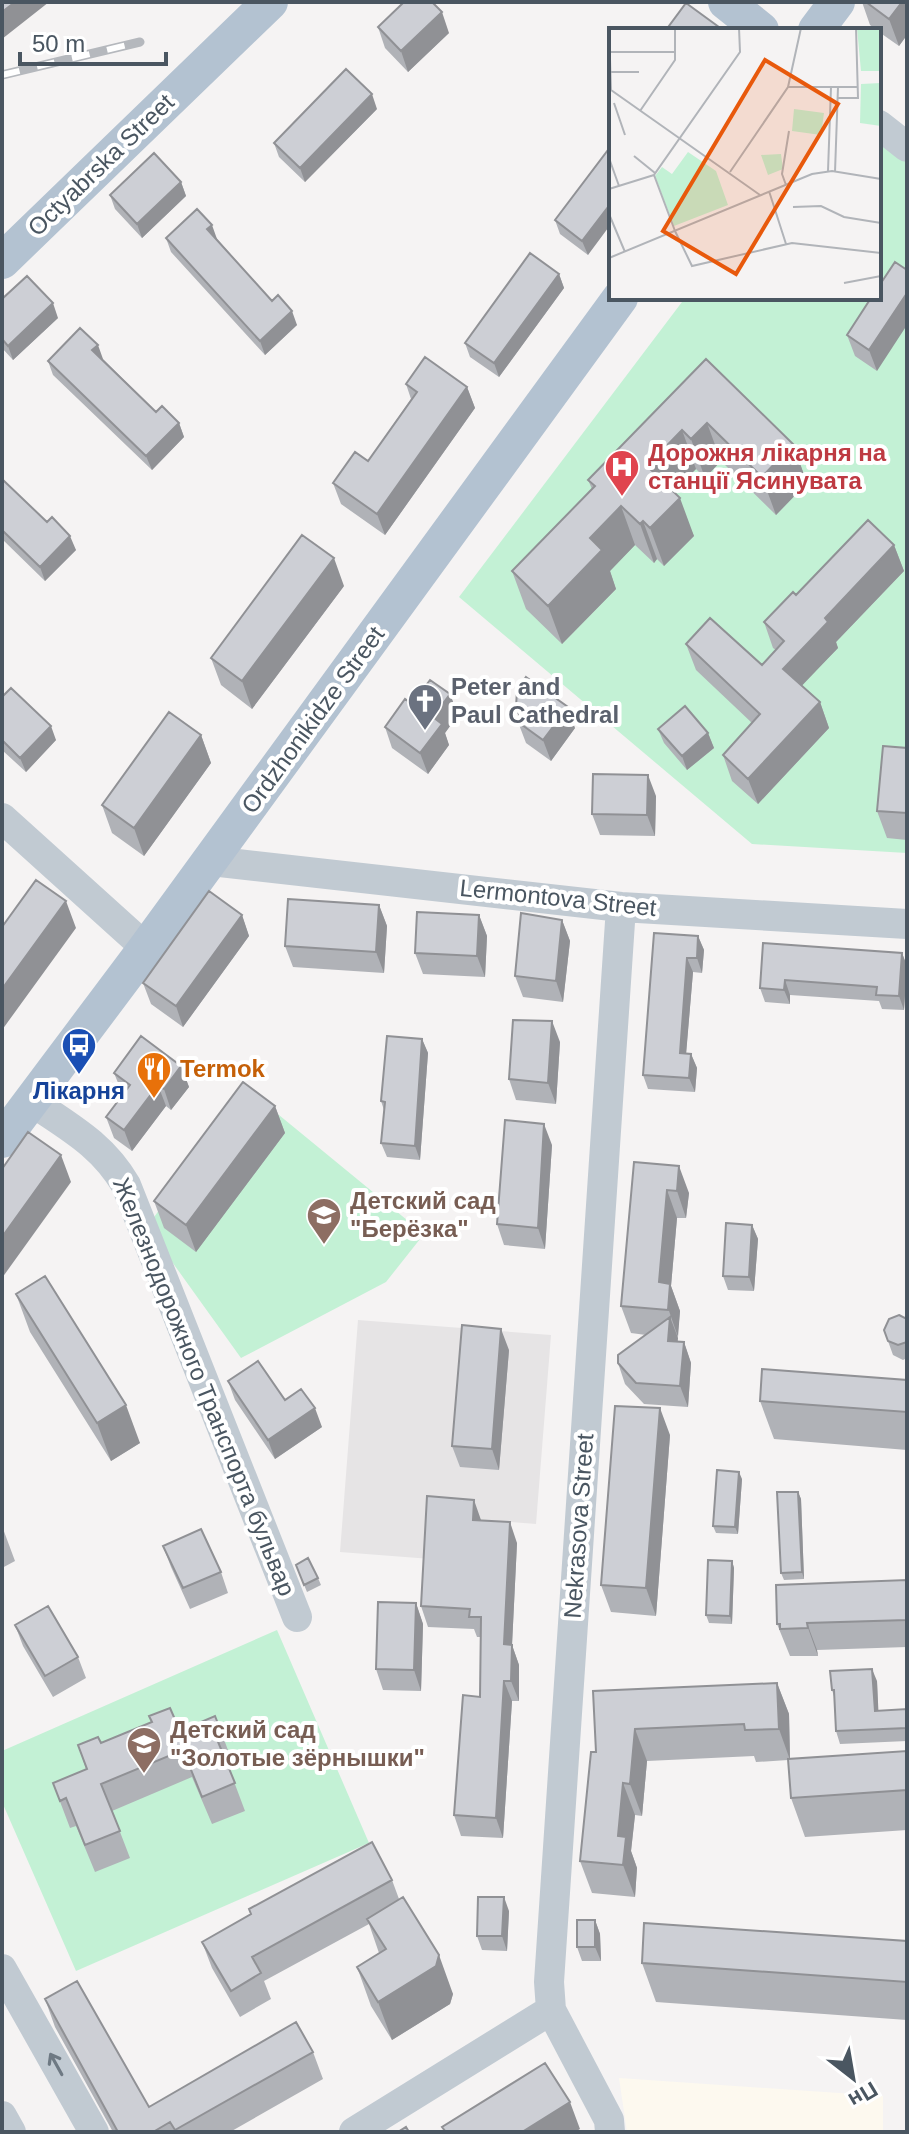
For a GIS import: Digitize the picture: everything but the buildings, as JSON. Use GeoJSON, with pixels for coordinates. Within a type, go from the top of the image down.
{"type":"FeatureCollection","features":[{"type":"Feature","properties":{"kind":"main road","name":"Octyabrska Street"},"geometry":{"type":"LineString","coordinates":[[2,261],[270,2]]}},
{"type":"Feature","properties":{"kind":"main road"},"geometry":{"type":"LineString","coordinates":[[726,2],[758,28]]}},
{"type":"Feature","properties":{"kind":"main road"},"geometry":{"type":"LineString","coordinates":[[818,28],[837,2]]}},
{"type":"Feature","properties":{"kind":"main road","name":"Ordzhonikidze Street"},"geometry":{"type":"LineString","coordinates":[[2,1140],[211,861],[619,300]]}},
{"type":"Feature","properties":{"kind":"street"},"geometry":{"type":"LineString","coordinates":[[881,127],[907,147]]}},
{"type":"Feature","properties":{"kind":"street"},"geometry":{"type":"LineString","coordinates":[[2,818],[146,948]]}},
{"type":"Feature","properties":{"kind":"street","name":"Lermontova Street"},"geometry":{"type":"LineString","coordinates":[[211,861],[621,907],[907,924]]}},
{"type":"Feature","properties":{"kind":"street","name":"Nekrasova Street"},"geometry":{"type":"LineString","coordinates":[[610,2132],[609,2120],[551,2010],[549,1982],[621,907]]}},
{"type":"Feature","properties":{"kind":"street","name":"Железнодорожного Транспорта бульвар"},"geometry":{"type":"LineString","coordinates":[[31,1101],[94,1145],[113,1163],[126,1185],[297,1617]]}},
{"type":"Feature","properties":{"kind":"street"},"geometry":{"type":"LineString","coordinates":[[2,1969],[94,2132]]}},
{"type":"Feature","properties":{"kind":"street"},"geometry":{"type":"LineString","coordinates":[[354,2132],[551,2010]]}},
{"type":"Feature","properties":{"kind":"street"},"geometry":{"type":"LineString","coordinates":[[2,2116],[11,2132]]}},
{"type":"Feature","properties":{"kind":"shaded area"},"geometry":{"type":"Polygon","coordinates":[[[358,1320],[551,1335],[536,1524],[435,1516],[431,1559],[340,1552],[358,1320]]]}},
{"type":"Feature","properties":{"kind":"shaded area"},"geometry":{"type":"Polygon","coordinates":[[[619,2078],[883,2096],[883,2132],[627,2132],[619,2078]]]}},
{"type":"Feature","properties":{"kind":"green space"},"geometry":{"type":"Polygon","coordinates":[[[881,142],[907,162],[907,853],[752,844],[459,597],[683,300],[881,300],[881,142]]]}},
{"type":"Feature","properties":{"kind":"green space"},"geometry":{"type":"Polygon","coordinates":[[[246,1088],[424,1234],[386,1282],[241,1358],[147,1227],[246,1088]]]}},
{"type":"Feature","properties":{"kind":"green space"},"geometry":{"type":"Polygon","coordinates":[[[277,1630],[369,1843],[76,1971],[2,1802],[2,1751],[277,1630]]]}},
{"type":"Feature","properties":{"kind":"railway"},"geometry":{"type":"LineString","coordinates":[[2,75],[140,42]]}},
{"type":"Feature","properties":{"kind":"place","name":"Дорожня лікарня на станції Ясинувата"},"geometry":{"type":"Point","coordinates":[622,498]}},
{"type":"Feature","properties":{"kind":"place","name":"Peter and Paul Cathedral"},"geometry":{"type":"Point","coordinates":[425,732]}},
{"type":"Feature","properties":{"kind":"place","name":"Лікарня"},"geometry":{"type":"Point","coordinates":[79,1076]}},
{"type":"Feature","properties":{"kind":"place","name":"Termok"},"geometry":{"type":"Point","coordinates":[154,1100]}},
{"type":"Feature","properties":{"kind":"place","name":"Детский сад \"Берёзка\""},"geometry":{"type":"Point","coordinates":[324,1246]}},
{"type":"Feature","properties":{"kind":"place","name":"Детский сад \"Золотые зёрнышки\""},"geometry":{"type":"Point","coordinates":[144,1775]}}]}
